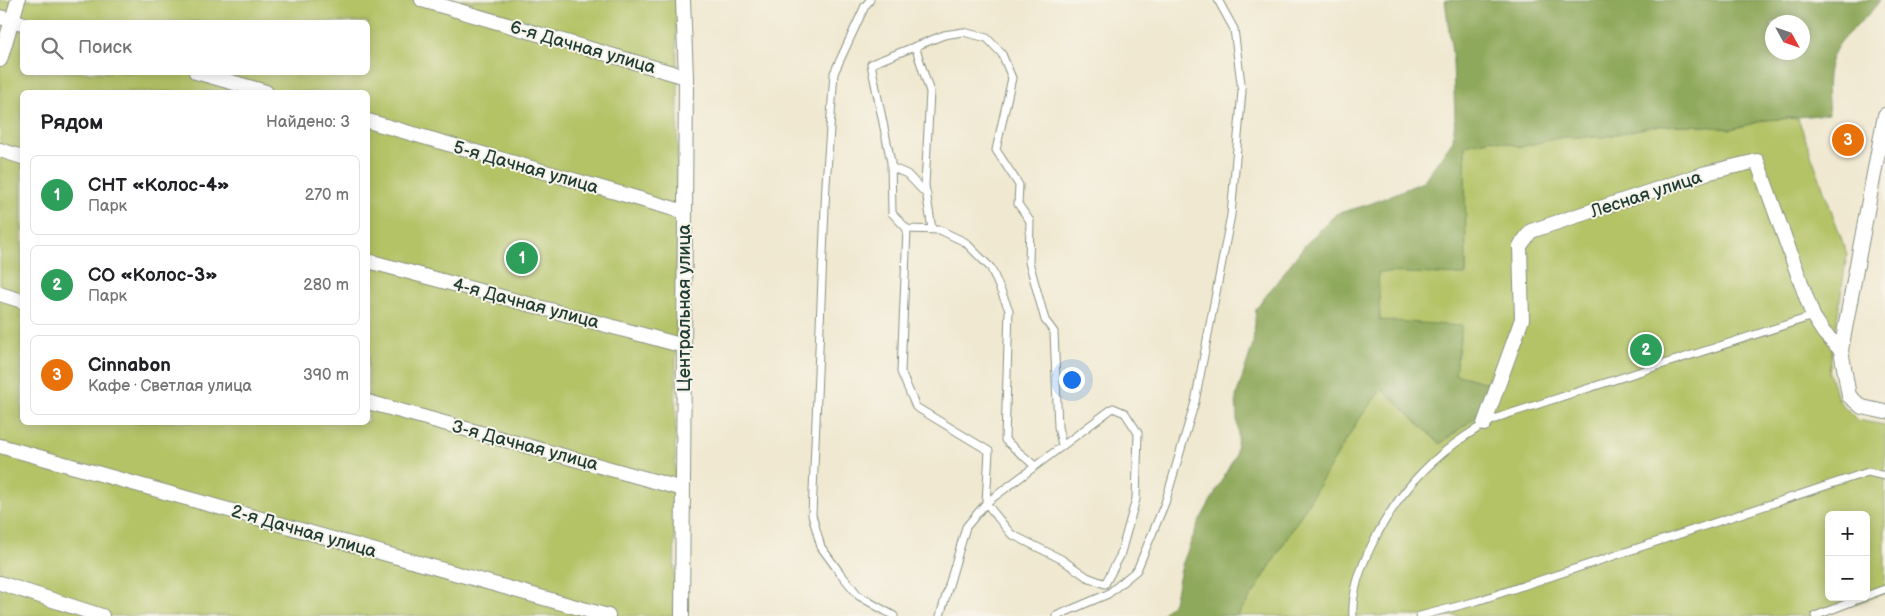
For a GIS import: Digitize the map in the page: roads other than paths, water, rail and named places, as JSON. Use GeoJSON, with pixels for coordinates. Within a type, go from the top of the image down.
{"type":"FeatureCollection","features":[{"type":"Feature","properties":{"kind":"street"},"geometry":{"type":"LineString","coordinates":[[0,60],[18,0]]}},
{"type":"Feature","properties":{"kind":"street","name":"6-я Дачная улица"},"geometry":{"type":"LineString","coordinates":[[422,0],[686,77]]}},
{"type":"Feature","properties":{"kind":"street","name":"Центральная улица"},"geometry":{"type":"LineString","coordinates":[[682,616],[686,77],[683,0]]}},
{"type":"Feature","properties":{"kind":"street"},"geometry":{"type":"LineString","coordinates":[[206,75],[259,90]]}},
{"type":"Feature","properties":{"kind":"street"},"geometry":{"type":"LineString","coordinates":[[1885,115],[1841,350],[1849,396],[1862,407],[1885,412]]}},
{"type":"Feature","properties":{"kind":"street","name":"5-я Дачная улица"},"geometry":{"type":"LineString","coordinates":[[370,122],[685,212]]}},
{"type":"Feature","properties":{"kind":"street"},"geometry":{"type":"LineString","coordinates":[[0,150],[20,156]]}},
{"type":"Feature","properties":{"kind":"street","name":"Лесная улица"},"geometry":{"type":"LineString","coordinates":[[1484,424],[1522,319],[1520,246],[1531,232],[1688,180],[1757,161],[1813,316],[1824,333],[1841,350]]}},
{"type":"Feature","properties":{"kind":"street","name":"4-я Дачная улица"},"geometry":{"type":"LineString","coordinates":[[370,262],[684,346]]}},
{"type":"Feature","properties":{"kind":"street"},"geometry":{"type":"LineString","coordinates":[[0,294],[20,300]]}},
{"type":"Feature","properties":{"kind":"street","name":"3-я Дачная улица"},"geometry":{"type":"LineString","coordinates":[[370,403],[683,489]]}},
{"type":"Feature","properties":{"kind":"street","name":"2-я Дачная улица"},"geometry":{"type":"LineString","coordinates":[[0,446],[608,616]]}},
{"type":"Feature","properties":{"kind":"street"},"geometry":{"type":"LineString","coordinates":[[0,583],[102,616]]}},
{"type":"Feature","properties":{"kind":"lane"},"geometry":{"type":"LineString","coordinates":[[870,0],[865,6],[834,73],[826,184],[812,515],[821,547],[846,581],[859,596],[894,616]]}},
{"type":"Feature","properties":{"kind":"lane"},"geometry":{"type":"LineString","coordinates":[[1056,616],[1108,594],[1137,570],[1166,503],[1195,402],[1231,215],[1242,91],[1234,29],[1218,0]]}},
{"type":"Feature","properties":{"kind":"lane"},"geometry":{"type":"LineString","coordinates":[[1062,445],[1058,427],[1054,332],[1045,320],[1029,262],[1030,221],[1018,204],[1019,185],[996,150],[1012,78],[1002,54],[987,38],[963,32],[944,35],[871,64],[891,167],[892,213],[907,229],[901,372],[916,407],[989,451],[986,503],[1011,534],[1061,559],[1086,577],[1105,584]]}},
{"type":"Feature","properties":{"kind":"lane"},"geometry":{"type":"LineString","coordinates":[[915,46],[930,92],[925,185],[932,229]]}},
{"type":"Feature","properties":{"kind":"lane"},"geometry":{"type":"LineString","coordinates":[[891,167],[907,174],[927,196]]}},
{"type":"Feature","properties":{"kind":"lane"},"geometry":{"type":"LineString","coordinates":[[907,229],[940,230],[965,242],[991,268],[1010,310],[1005,440],[1034,466]]}},
{"type":"Feature","properties":{"kind":"lane"},"geometry":{"type":"LineString","coordinates":[[1353,616],[1352,604],[1365,560],[1391,514],[1413,482],[1446,451],[1484,424],[1502,416],[1813,316]]}},
{"type":"Feature","properties":{"kind":"lane"},"geometry":{"type":"LineString","coordinates":[[940,616],[966,527],[986,503],[1113,408],[1125,413],[1138,433],[1136,499],[1120,556],[1105,584],[1108,594]]}},
{"type":"Feature","properties":{"kind":"lane"},"geometry":{"type":"LineString","coordinates":[[1420,616],[1477,601],[1868,472],[1885,476]]}},
{"type":"Feature","properties":{"kind":"lane"},"geometry":{"type":"LineString","coordinates":[[1870,595],[1885,589]]}},
{"type":"Feature","properties":{"kind":"lane"},"geometry":{"type":"LineString","coordinates":[[1815,616],[1854,601]]}},
{"type":"Feature","properties":{"kind":"place","name":"Cinnabon"},"geometry":{"type":"Point","coordinates":[1848,140]}},
{"type":"Feature","properties":{"kind":"place","name":"СНТ «Колос-4»"},"geometry":{"type":"Point","coordinates":[522,258]}},
{"type":"Feature","properties":{"kind":"place","name":"СО «Колос-3»"},"geometry":{"type":"Point","coordinates":[1646,350]}}]}
